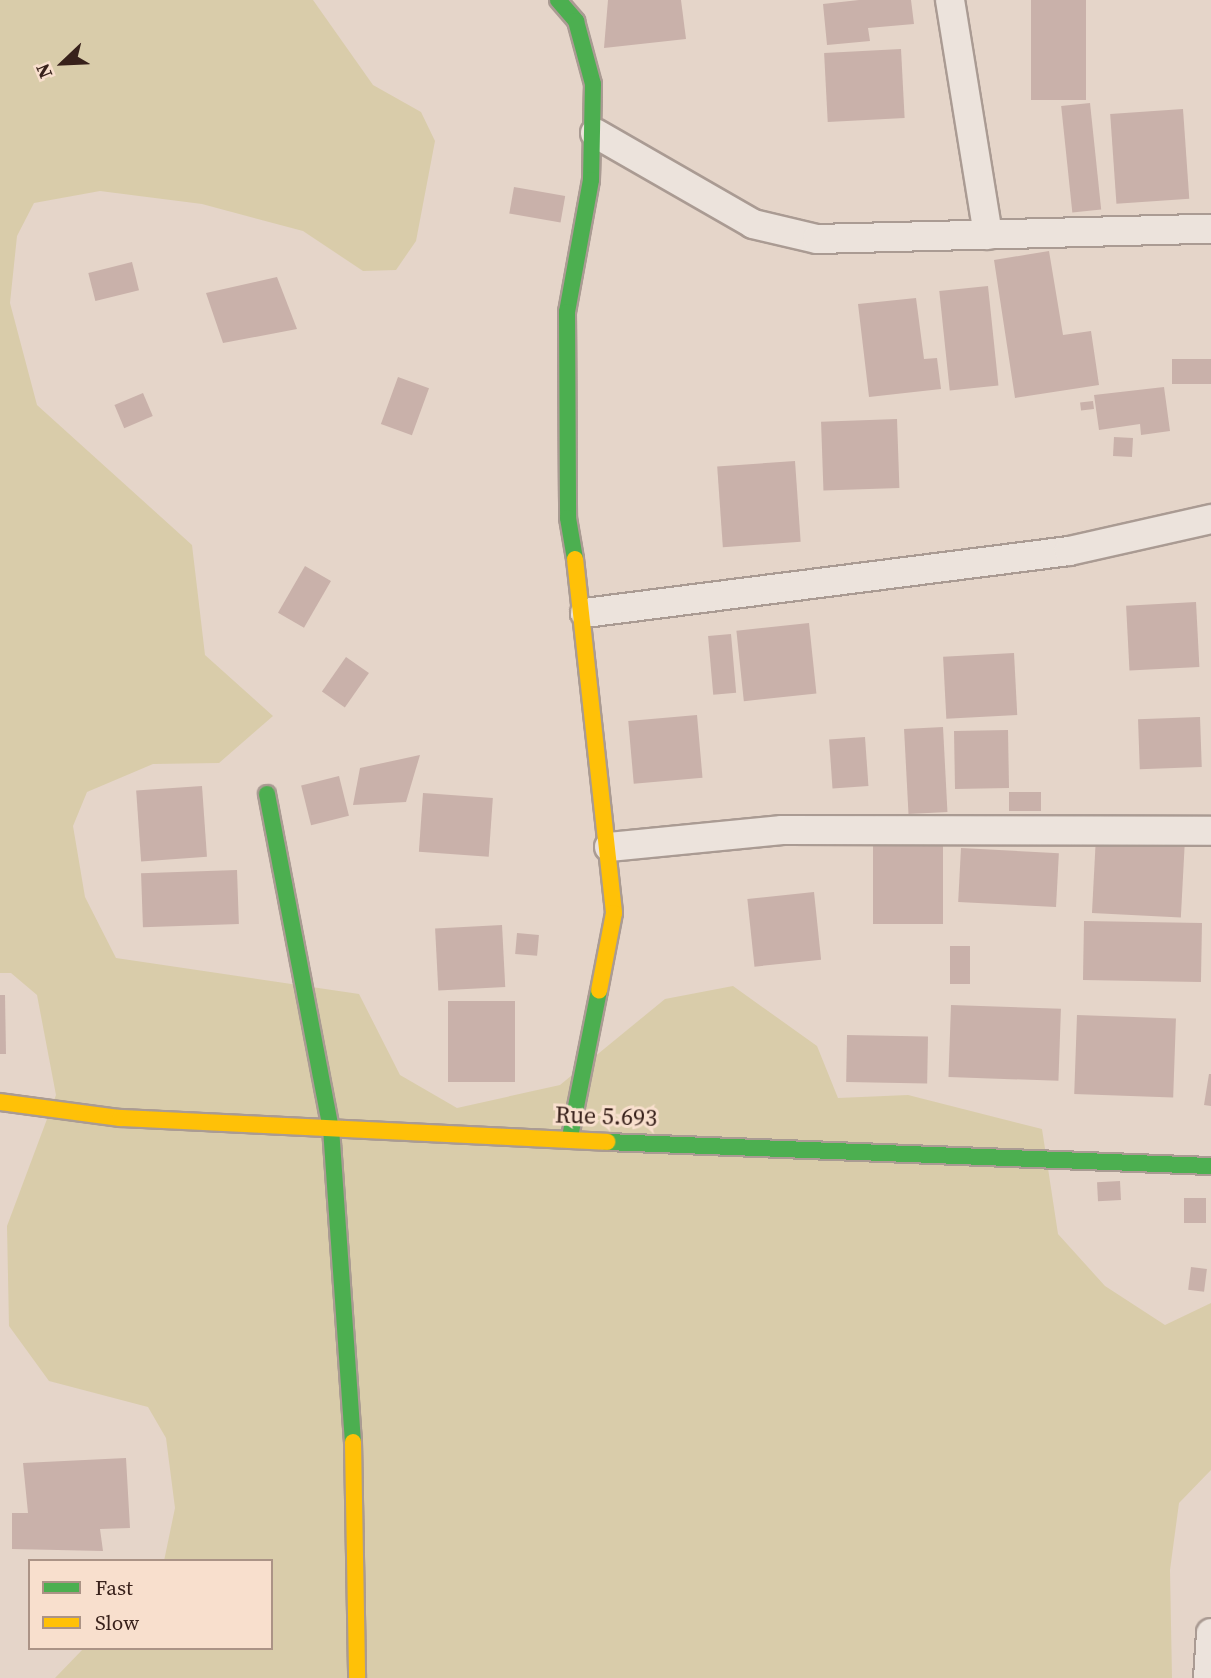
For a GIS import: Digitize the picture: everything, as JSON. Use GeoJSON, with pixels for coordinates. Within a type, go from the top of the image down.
{"type":"FeatureCollection","features":[{"type":"Feature","properties":{"kind":"street"},"geometry":{"type":"LineString","coordinates":[[558,0],[576,21],[587,49],[595,133],[567,312],[568,518],[585,613],[614,913],[570,1137]]}},
{"type":"Feature","properties":{"kind":"street"},"geometry":{"type":"LineString","coordinates":[[950,0],[988,235]]}},
{"type":"Feature","properties":{"kind":"street"},"geometry":{"type":"LineString","coordinates":[[595,133],[753,225],[817,239],[1211,229]]}},
{"type":"Feature","properties":{"kind":"street"},"geometry":{"type":"LineString","coordinates":[[585,613],[1069,551],[1211,519]]}},
{"type":"Feature","properties":{"kind":"street"},"geometry":{"type":"LineString","coordinates":[[267,794],[331,1128],[353,1443],[357,1678]]}},
{"type":"Feature","properties":{"kind":"street"},"geometry":{"type":"LineString","coordinates":[[609,847],[782,830],[1211,831]]}},
{"type":"Feature","properties":{"kind":"street","name":"Rue 5.693"},"geometry":{"type":"LineString","coordinates":[[0,1102],[120,1118],[1211,1166]]}},
{"type":"Feature","properties":{"kind":"street"},"geometry":{"type":"LineString","coordinates":[[1208,1678],[1211,1633]]}},
{"type":"Feature","properties":{"kind":"shaded area"},"geometry":{"type":"Polygon","coordinates":[[[0,0],[313,0],[373,85],[421,112],[435,141],[416,241],[396,270],[363,271],[303,231],[202,204],[100,191],[34,203],[17,236],[10,303],[37,405],[192,545],[205,655],[273,716],[219,763],[153,764],[87,792],[73,826],[85,897],[116,958],[359,994],[400,1075],[457,1108],[560,1085],[665,999],[733,986],[817,1046],[838,1098],[908,1095],[1042,1129],[1058,1234],[1105,1286],[1165,1325],[1211,1303],[1211,1470],[1179,1503],[1170,1570],[1172,1678],[55,1678],[82,1650],[273,1650],[273,1559],[164,1559],[175,1508],[166,1438],[148,1407],[49,1381],[9,1326],[7,1226],[56,1095],[37,995],[11,973],[0,973],[0,0]]]}},
{"type":"Feature","properties":{"kind":"building"},"geometry":{"type":"Polygon","coordinates":[[[608,0],[681,0],[686,39],[604,48],[608,0]]]}},
{"type":"Feature","properties":{"kind":"building"},"geometry":{"type":"Polygon","coordinates":[[[859,0],[911,0],[914,24],[868,28],[870,41],[827,45],[823,4],[859,0]]]}},
{"type":"Feature","properties":{"kind":"building"},"geometry":{"type":"Polygon","coordinates":[[[1031,0],[1086,0],[1086,100],[1031,100],[1031,0]]]}},
{"type":"Feature","properties":{"kind":"building"},"geometry":{"type":"Polygon","coordinates":[[[901,49],[905,118],[828,122],[824,53],[901,49]]]}},
{"type":"Feature","properties":{"kind":"building"},"geometry":{"type":"Polygon","coordinates":[[[1090,103],[1101,209],[1072,212],[1061,106],[1090,103]]]}},
{"type":"Feature","properties":{"kind":"building"},"geometry":{"type":"Polygon","coordinates":[[[1183,109],[1189,199],[1116,204],[1110,114],[1183,109]]]}},
{"type":"Feature","properties":{"kind":"building"},"geometry":{"type":"Polygon","coordinates":[[[514,187],[565,196],[561,223],[509,214],[514,187]]]}},
{"type":"Feature","properties":{"kind":"building"},"geometry":{"type":"Polygon","coordinates":[[[1049,251],[1063,335],[1091,331],[1099,385],[1015,398],[994,260],[1049,251]]]}},
{"type":"Feature","properties":{"kind":"building"},"geometry":{"type":"Polygon","coordinates":[[[132,262],[139,290],[95,301],[88,273],[132,262]]]}},
{"type":"Feature","properties":{"kind":"building"},"geometry":{"type":"Polygon","coordinates":[[[277,277],[297,329],[223,343],[206,293],[277,277]]]}},
{"type":"Feature","properties":{"kind":"building"},"geometry":{"type":"Polygon","coordinates":[[[988,286],[998,385],[950,391],[939,291],[988,286]]]}},
{"type":"Feature","properties":{"kind":"building"},"geometry":{"type":"Polygon","coordinates":[[[916,298],[924,359],[937,358],[941,389],[869,397],[858,304],[916,298]]]}},
{"type":"Feature","properties":{"kind":"building"},"geometry":{"type":"Polygon","coordinates":[[[1172,359],[1211,359],[1211,384],[1172,384],[1172,359]]]}},
{"type":"Feature","properties":{"kind":"building"},"geometry":{"type":"Polygon","coordinates":[[[398,377],[429,388],[412,435],[381,424],[398,377]]]}},
{"type":"Feature","properties":{"kind":"building"},"geometry":{"type":"Polygon","coordinates":[[[1164,387],[1170,431],[1141,435],[1140,424],[1099,430],[1094,395],[1164,387]]]}},
{"type":"Feature","properties":{"kind":"building"},"geometry":{"type":"Polygon","coordinates":[[[143,393],[153,416],[124,428],[114,405],[143,393]]]}},
{"type":"Feature","properties":{"kind":"building"},"geometry":{"type":"Polygon","coordinates":[[[1093,401],[1094,409],[1081,411],[1080,403],[1093,401]]]}},
{"type":"Feature","properties":{"kind":"building"},"geometry":{"type":"Polygon","coordinates":[[[897,419],[899,488],[823,491],[821,422],[897,419]]]}},
{"type":"Feature","properties":{"kind":"building"},"geometry":{"type":"Polygon","coordinates":[[[1114,437],[1133,438],[1132,457],[1113,456],[1114,437]]]}},
{"type":"Feature","properties":{"kind":"building"},"geometry":{"type":"Polygon","coordinates":[[[795,461],[801,542],[723,547],[717,466],[795,461]]]}},
{"type":"Feature","properties":{"kind":"building"},"geometry":{"type":"Polygon","coordinates":[[[305,566],[331,581],[304,628],[278,613],[305,566]]]}},
{"type":"Feature","properties":{"kind":"building"},"geometry":{"type":"Polygon","coordinates":[[[1196,602],[1199,667],[1129,671],[1126,606],[1196,602]]]}},
{"type":"Feature","properties":{"kind":"building"},"geometry":{"type":"Polygon","coordinates":[[[809,623],[816,694],[744,701],[736,631],[809,623]]]}},
{"type":"Feature","properties":{"kind":"building"},"geometry":{"type":"Polygon","coordinates":[[[731,634],[736,693],[713,695],[708,636],[731,634]]]}},
{"type":"Feature","properties":{"kind":"building"},"geometry":{"type":"Polygon","coordinates":[[[1014,653],[1017,715],[946,719],[943,657],[1014,653]]]}},
{"type":"Feature","properties":{"kind":"building"},"geometry":{"type":"Polygon","coordinates":[[[346,657],[369,673],[345,707],[322,691],[346,657]]]}},
{"type":"Feature","properties":{"kind":"building"},"geometry":{"type":"Polygon","coordinates":[[[697,715],[702,778],[634,784],[628,721],[697,715]]]}},
{"type":"Feature","properties":{"kind":"building"},"geometry":{"type":"Polygon","coordinates":[[[1200,717],[1202,767],[1140,769],[1138,719],[1200,717]]]}},
{"type":"Feature","properties":{"kind":"building"},"geometry":{"type":"Polygon","coordinates":[[[943,727],[947,812],[909,814],[904,729],[943,727]]]}},
{"type":"Feature","properties":{"kind":"building"},"geometry":{"type":"Polygon","coordinates":[[[1008,730],[1009,788],[955,789],[954,731],[1008,730]]]}},
{"type":"Feature","properties":{"kind":"building"},"geometry":{"type":"Polygon","coordinates":[[[865,737],[868,786],[833,788],[829,740],[865,737]]]}},
{"type":"Feature","properties":{"kind":"building"},"geometry":{"type":"Polygon","coordinates":[[[420,755],[406,802],[353,805],[360,768],[420,755]]]}},
{"type":"Feature","properties":{"kind":"building"},"geometry":{"type":"Polygon","coordinates":[[[339,776],[349,816],[311,825],[301,785],[339,776]]]}},
{"type":"Feature","properties":{"kind":"building"},"geometry":{"type":"Polygon","coordinates":[[[202,786],[207,857],[141,861],[136,791],[202,786]]]}},
{"type":"Feature","properties":{"kind":"building"},"geometry":{"type":"Polygon","coordinates":[[[1009,792],[1041,792],[1041,811],[1009,811],[1009,792]]]}},
{"type":"Feature","properties":{"kind":"building"},"geometry":{"type":"Polygon","coordinates":[[[423,793],[493,798],[489,857],[419,852],[423,793]]]}},
{"type":"Feature","properties":{"kind":"building"},"geometry":{"type":"Polygon","coordinates":[[[1096,836],[1185,841],[1181,918],[1092,913],[1096,836]]]}},
{"type":"Feature","properties":{"kind":"building"},"geometry":{"type":"Polygon","coordinates":[[[873,839],[943,839],[943,924],[873,924],[873,839]]]}},
{"type":"Feature","properties":{"kind":"building"},"geometry":{"type":"Polygon","coordinates":[[[961,848],[1059,853],[1056,907],[958,902],[961,848]]]}},
{"type":"Feature","properties":{"kind":"building"},"geometry":{"type":"Polygon","coordinates":[[[237,870],[239,924],[143,927],[141,873],[237,870]]]}},
{"type":"Feature","properties":{"kind":"building"},"geometry":{"type":"Polygon","coordinates":[[[814,892],[821,960],[754,967],[747,899],[814,892]]]}},
{"type":"Feature","properties":{"kind":"building"},"geometry":{"type":"Polygon","coordinates":[[[1084,921],[1202,923],[1201,982],[1083,980],[1084,921]]]}},
{"type":"Feature","properties":{"kind":"building"},"geometry":{"type":"Polygon","coordinates":[[[502,925],[505,987],[438,990],[435,929],[502,925]]]}},
{"type":"Feature","properties":{"kind":"building"},"geometry":{"type":"Polygon","coordinates":[[[517,933],[539,935],[537,956],[515,954],[517,933]]]}},
{"type":"Feature","properties":{"kind":"building"},"geometry":{"type":"Polygon","coordinates":[[[950,946],[970,946],[970,984],[950,984],[950,946]]]}},
{"type":"Feature","properties":{"kind":"building"},"geometry":{"type":"Polygon","coordinates":[[[0,995],[5,995],[6,1054],[0,1054],[0,995]]]}},
{"type":"Feature","properties":{"kind":"building"},"geometry":{"type":"Polygon","coordinates":[[[448,1001],[515,1001],[515,1082],[448,1082],[448,1001]]]}},
{"type":"Feature","properties":{"kind":"building"},"geometry":{"type":"Polygon","coordinates":[[[951,1005],[1061,1009],[1058,1081],[948,1077],[951,1005]]]}},
{"type":"Feature","properties":{"kind":"building"},"geometry":{"type":"Polygon","coordinates":[[[1077,1015],[1176,1018],[1173,1097],[1074,1094],[1077,1015]]]}},
{"type":"Feature","properties":{"kind":"building"},"geometry":{"type":"Polygon","coordinates":[[[847,1035],[928,1036],[927,1083],[846,1082],[847,1035]]]}},
{"type":"Feature","properties":{"kind":"building"},"geometry":{"type":"Polygon","coordinates":[[[1211,1074],[1211,1106],[1204,1105],[1211,1074]]]}},
{"type":"Feature","properties":{"kind":"building"},"geometry":{"type":"Polygon","coordinates":[[[1120,1181],[1121,1200],[1098,1201],[1097,1182],[1120,1181]]]}},
{"type":"Feature","properties":{"kind":"building"},"geometry":{"type":"Polygon","coordinates":[[[1184,1198],[1206,1198],[1206,1223],[1184,1223],[1184,1198]]]}},
{"type":"Feature","properties":{"kind":"building"},"geometry":{"type":"Polygon","coordinates":[[[1191,1267],[1207,1269],[1204,1292],[1188,1290],[1191,1267]]]}},
{"type":"Feature","properties":{"kind":"building"},"geometry":{"type":"Polygon","coordinates":[[[126,1458],[130,1528],[100,1529],[103,1551],[12,1549],[12,1513],[28,1513],[23,1463],[126,1458]]]}},
{"type":"Feature","properties":{"kind":"traffic: fast"},"geometry":{"type":"LineString","coordinates":[[558,0],[576,21],[593,84],[591,180],[567,312],[568,518],[575,559]]}},
{"type":"Feature","properties":{"kind":"traffic: fast"},"geometry":{"type":"LineString","coordinates":[[267,794],[331,1128],[353,1442]]}},
{"type":"Feature","properties":{"kind":"traffic: fast"},"geometry":{"type":"LineString","coordinates":[[570,1137],[599,991]]}},
{"type":"Feature","properties":{"kind":"traffic: fast"},"geometry":{"type":"LineString","coordinates":[[607,1142],[1211,1166]]}},
{"type":"Feature","properties":{"kind":"traffic: slow"},"geometry":{"type":"LineString","coordinates":[[575,559],[614,913],[599,991]]}},
{"type":"Feature","properties":{"kind":"traffic: slow"},"geometry":{"type":"LineString","coordinates":[[0,1102],[120,1118],[607,1142]]}},
{"type":"Feature","properties":{"kind":"traffic: slow"},"geometry":{"type":"LineString","coordinates":[[353,1442],[357,1678]]}}]}
